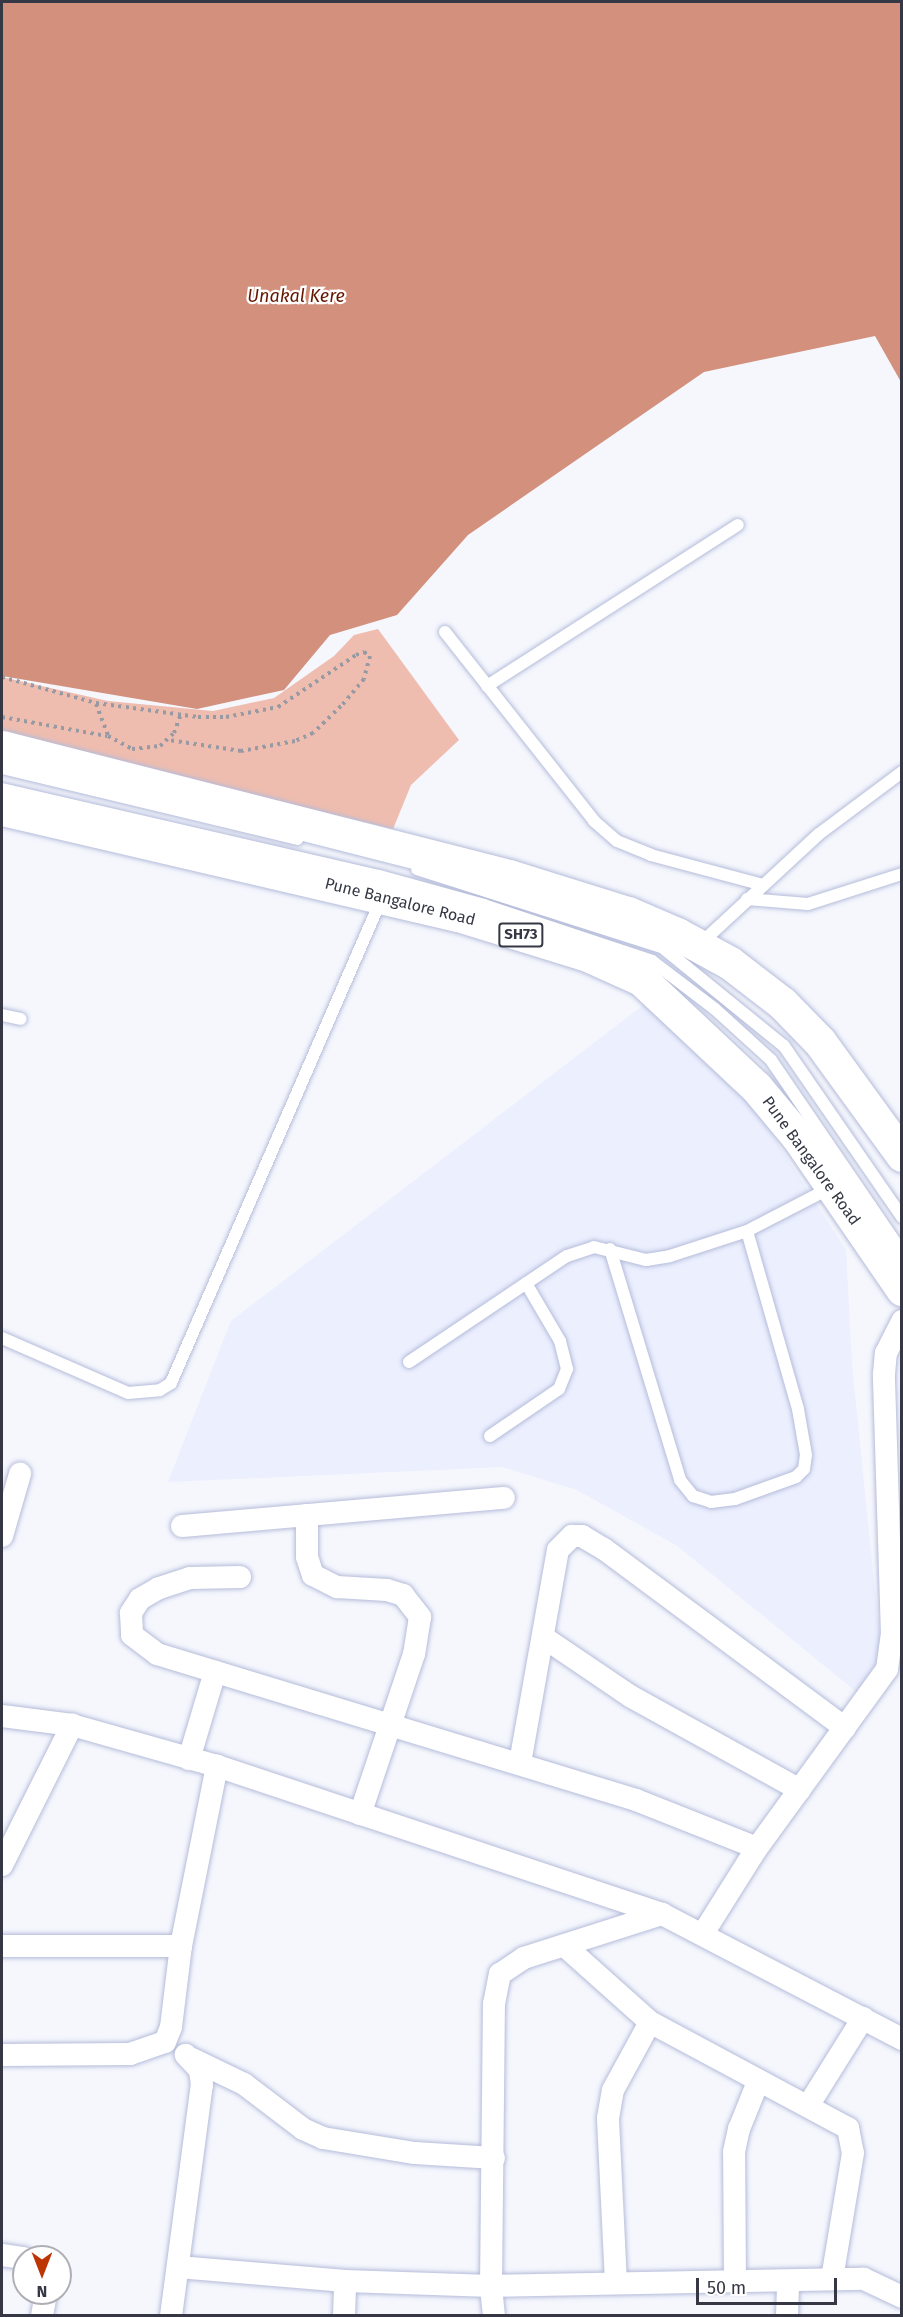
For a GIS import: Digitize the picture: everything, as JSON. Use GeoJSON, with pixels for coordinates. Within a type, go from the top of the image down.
{"type":"FeatureCollection","features":[{"type":"Feature","properties":{"kind":"main road"},"geometry":{"type":"LineString","coordinates":[[2,747],[509,876],[628,913],[698,945],[730,963],[782,1004],[820,1042],[902,1155]]}},
{"type":"Feature","properties":{"kind":"main road","name":"Pune Bangalore Road"},"geometry":{"type":"LineString","coordinates":[[2,809],[383,896],[585,954],[641,979],[756,1087],[833,1186],[902,1289]]}},
{"type":"Feature","properties":{"kind":"street"},"geometry":{"type":"LineString","coordinates":[[704,1932],[757,1848],[887,1669],[892,1635],[884,1384],[886,1353],[902,1322]]}},
{"type":"Feature","properties":{"kind":"street"},"geometry":{"type":"LineString","coordinates":[[2,1536],[20,1474]]}},
{"type":"Feature","properties":{"kind":"street"},"geometry":{"type":"LineString","coordinates":[[182,1526],[504,1498]]}},
{"type":"Feature","properties":{"kind":"street"},"geometry":{"type":"LineString","coordinates":[[307,1515],[307,1557],[313,1575],[337,1587],[387,1590],[403,1595],[420,1617],[416,1646],[360,1814]]}},
{"type":"Feature","properties":{"kind":"street"},"geometry":{"type":"LineString","coordinates":[[520,1763],[558,1550],[564,1540],[582,1536],[845,1728]]}},
{"type":"Feature","properties":{"kind":"street"},"geometry":{"type":"LineString","coordinates":[[240,1577],[190,1578],[159,1588],[140,1599],[131,1614],[129,1627],[141,1645],[215,1672],[520,1763],[695,1821],[757,1848]]}},
{"type":"Feature","properties":{"kind":"street"},"geometry":{"type":"LineString","coordinates":[[543,1637],[630,1696],[800,1790]]}},
{"type":"Feature","properties":{"kind":"street"},"geometry":{"type":"LineString","coordinates":[[189,1759],[215,1672]]}},
{"type":"Feature","properties":{"kind":"street"},"geometry":{"type":"LineString","coordinates":[[2,1716],[72,1725],[217,1766],[663,1914],[704,1932],[902,2039]]}},
{"type":"Feature","properties":{"kind":"street"},"geometry":{"type":"LineString","coordinates":[[2,1865],[72,1725]]}},
{"type":"Feature","properties":{"kind":"street"},"geometry":{"type":"LineString","coordinates":[[2,2055],[130,2054],[165,2042],[171,2027],[181,1946],[217,1766]]}},
{"type":"Feature","properties":{"kind":"street"},"geometry":{"type":"LineString","coordinates":[[494,2316],[491,2286],[496,1987],[509,1966],[663,1914]]}},
{"type":"Feature","properties":{"kind":"street"},"geometry":{"type":"LineString","coordinates":[[2,1946],[181,1946]]}},
{"type":"Feature","properties":{"kind":"street"},"geometry":{"type":"LineString","coordinates":[[566,1947],[650,2022],[758,2082],[840,2121],[852,2138],[853,2153],[832,2279]]}},
{"type":"Feature","properties":{"kind":"street"},"geometry":{"type":"LineString","coordinates":[[808,2106],[864,2018]]}},
{"type":"Feature","properties":{"kind":"street"},"geometry":{"type":"LineString","coordinates":[[616,2283],[608,2118],[613,2090],[650,2022]]}},
{"type":"Feature","properties":{"kind":"street"},"geometry":{"type":"LineString","coordinates":[[165,2042],[192,2059],[244,2084],[303,2129],[323,2138],[415,2153],[494,2158]]}},
{"type":"Feature","properties":{"kind":"street"},"geometry":{"type":"LineString","coordinates":[[171,2316],[202,2085],[200,2070],[192,2059]]}},
{"type":"Feature","properties":{"kind":"street"},"geometry":{"type":"LineString","coordinates":[[735,2280],[734,2152],[739,2129],[758,2082]]}},
{"type":"Feature","properties":{"kind":"street"},"geometry":{"type":"LineString","coordinates":[[178,2267],[345,2281],[491,2286],[864,2279],[902,2297]]}},
{"type":"Feature","properties":{"kind":"street"},"geometry":{"type":"LineString","coordinates":[[344,2316],[345,2281]]}},
{"type":"Feature","properties":{"kind":"street"},"geometry":{"type":"LineString","coordinates":[[787,2316],[788,2290]]}},
{"type":"Feature","properties":{"kind":"lane"},"geometry":{"type":"LineString","coordinates":[[488,686],[738,525]]}},
{"type":"Feature","properties":{"kind":"lane"},"geometry":{"type":"LineString","coordinates":[[445,632],[594,821],[617,840],[651,855],[763,885]]}},
{"type":"Feature","properties":{"kind":"lane"},"geometry":{"type":"LineString","coordinates":[[2,768],[315,843]]}},
{"type":"Feature","properties":{"kind":"lane"},"geometry":{"type":"LineString","coordinates":[[698,945],[827,827],[902,772]]}},
{"type":"Feature","properties":{"kind":"lane"},"geometry":{"type":"LineString","coordinates":[[2,789],[379,876],[484,905],[652,961],[715,1009],[771,1060],[902,1251]]}},
{"type":"Feature","properties":{"kind":"lane"},"geometry":{"type":"LineString","coordinates":[[406,866],[524,900],[663,947],[784,1046],[902,1217]]}},
{"type":"Feature","properties":{"kind":"lane"},"geometry":{"type":"LineString","coordinates":[[747,899],[808,904],[902,874]]}},
{"type":"Feature","properties":{"kind":"lane"},"geometry":{"type":"LineString","coordinates":[[2,1338],[128,1393],[152,1392],[171,1383],[383,896]]}},
{"type":"Feature","properties":{"kind":"lane"},"geometry":{"type":"LineString","coordinates":[[2,1015],[21,1019]]}},
{"type":"Feature","properties":{"kind":"lane"},"geometry":{"type":"LineString","coordinates":[[409,1362],[567,1256],[594,1247],[610,1249],[646,1260],[715,1244],[747,1231],[833,1186]]}},
{"type":"Feature","properties":{"kind":"lane"},"geometry":{"type":"LineString","coordinates":[[610,1249],[680,1480],[693,1496],[711,1502],[735,1499],[796,1477],[804,1469],[806,1455],[798,1409],[747,1231]]}},
{"type":"Feature","properties":{"kind":"lane"},"geometry":{"type":"LineString","coordinates":[[490,1436],[559,1389],[567,1369],[560,1341],[526,1283]]}},
{"type":"Feature","properties":{"kind":"path"},"geometry":{"type":"LineString","coordinates":[[2,677],[96,704],[226,717],[278,706],[356,655],[364,652],[370,656],[364,678],[341,706],[313,733],[295,741],[240,751],[170,740],[153,749],[132,749],[108,736],[2,717]]}},
{"type":"Feature","properties":{"kind":"path"},"geometry":{"type":"LineString","coordinates":[[96,704],[108,736]]}},
{"type":"Feature","properties":{"kind":"path"},"geometry":{"type":"LineString","coordinates":[[170,740],[181,714]]}},
{"type":"Feature","properties":{"kind":"shaded area"},"geometry":{"type":"Polygon","coordinates":[[[378,629],[459,740],[411,785],[393,829],[2,735],[2,677],[108,701],[213,711],[274,698],[334,656],[354,635],[378,629]]]}},
{"type":"Feature","properties":{"kind":"shaded area"},"geometry":{"type":"Polygon","coordinates":[[[646,1003],[732,1072],[846,1250],[852,1366],[885,1688],[864,1698],[676,1545],[577,1490],[502,1467],[168,1482],[231,1321],[646,1003]]]}},
{"type":"Feature","properties":{"kind":"water","name":"Unakal Kere"},"geometry":{"type":"Polygon","coordinates":[[[2,2],[901,2],[901,382],[875,336],[704,372],[468,535],[397,615],[330,635],[284,690],[197,709],[2,676],[2,2]]]}}]}
